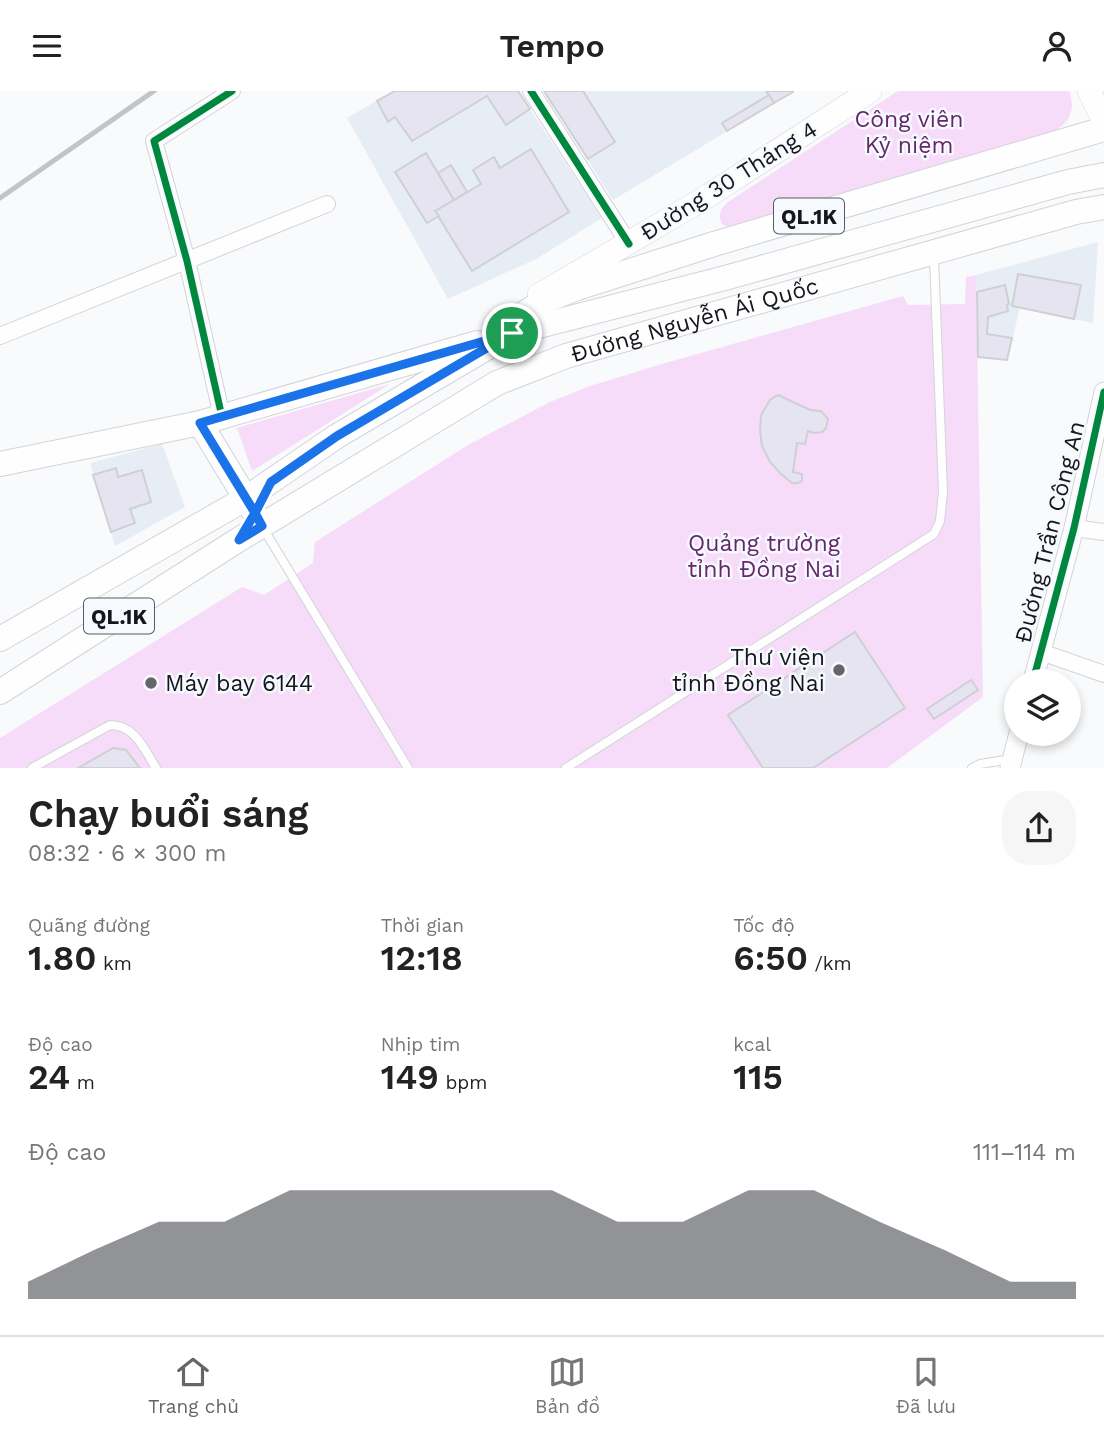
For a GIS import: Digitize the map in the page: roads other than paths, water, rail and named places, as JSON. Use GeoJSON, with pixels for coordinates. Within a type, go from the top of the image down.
{"type":"FeatureCollection","features":[{"type":"Feature","properties":{"kind":"main road","name":"Đường 30 Tháng 4"},"geometry":{"type":"LineString","coordinates":[[516,325],[541,294],[700,201],[870,91]]}},
{"type":"Feature","properties":{"kind":"main road"},"geometry":{"type":"LineString","coordinates":[[1089,91],[1104,121]]}},
{"type":"Feature","properties":{"kind":"main road","name":"Đường Nguyễn Ái Quốc"},"geometry":{"type":"LineString","coordinates":[[0,692],[239,540],[271,482],[337,436],[561,294],[643,266],[1104,129]]}},
{"type":"Feature","properties":{"kind":"main road","name":"Đường Nguyễn Ái Quốc"},"geometry":{"type":"LineString","coordinates":[[516,325],[725,278],[1068,182],[1104,175]]}},
{"type":"Feature","properties":{"kind":"main road","name":"Đường Nguyễn Ái Quốc"},"geometry":{"type":"LineString","coordinates":[[0,639],[254,513],[497,383],[531,368],[1076,212],[1104,207]]}},
{"type":"Feature","properties":{"kind":"main road"},"geometry":{"type":"LineString","coordinates":[[629,244],[643,266]]}},
{"type":"Feature","properties":{"kind":"main road"},"geometry":{"type":"LineString","coordinates":[[0,464],[211,420],[516,325]]}},
{"type":"Feature","properties":{"kind":"main road"},"geometry":{"type":"LineString","coordinates":[[211,420],[254,513]]}},
{"type":"Feature","properties":{"kind":"street"},"geometry":{"type":"LineString","coordinates":[[211,420],[187,261],[154,141],[232,91]]}},
{"type":"Feature","properties":{"kind":"street"},"geometry":{"type":"LineString","coordinates":[[531,91],[629,244]]}},
{"type":"Feature","properties":{"kind":"street"},"geometry":{"type":"LineString","coordinates":[[0,336],[327,204]]}},
{"type":"Feature","properties":{"kind":"street","name":"Đường Trần Công An"},"geometry":{"type":"LineString","coordinates":[[1036,669],[1074,528],[1104,391]]}},
{"type":"Feature","properties":{"kind":"street"},"geometry":{"type":"LineString","coordinates":[[1074,528],[1104,532]]}},
{"type":"Feature","properties":{"kind":"street"},"geometry":{"type":"LineString","coordinates":[[1041,652],[1104,674]]}},
{"type":"Feature","properties":{"kind":"street"},"geometry":{"type":"LineString","coordinates":[[1011,764],[1016,746]]}},
{"type":"Feature","properties":{"kind":"lane"},"geometry":{"type":"LineString","coordinates":[[566,768],[934,534],[940,521],[943,492],[934,254]]}},
{"type":"Feature","properties":{"kind":"lane"},"geometry":{"type":"LineString","coordinates":[[254,513],[408,768]]}},
{"type":"Feature","properties":{"kind":"lane"},"geometry":{"type":"LineString","coordinates":[[32,768],[110,725],[123,726],[130,730],[156,768]]}},
{"type":"Feature","properties":{"kind":"lane"},"geometry":{"type":"LineString","coordinates":[[972,768],[980,764],[1011,764]]}},
{"type":"Feature","properties":{"kind":"railway"},"geometry":{"type":"LineString","coordinates":[[0,198],[154,91]]}},
{"type":"Feature","properties":{"kind":"place","name":"Thư viện tỉnh Đồng Nai"},"geometry":{"type":"Point","coordinates":[839,670]}},
{"type":"Feature","properties":{"kind":"place","name":"Máy bay 6144"},"geometry":{"type":"Point","coordinates":[151,683]}},
{"type":"Feature","properties":{"kind":"park label","name":"Công viên Kỷ niệm"},"geometry":{"type":"Point","coordinates":[909,132]}},
{"type":"Feature","properties":{"kind":"park label","name":"Quảng trường tỉnh Đồng Nai"},"geometry":{"type":"Point","coordinates":[764,556]}}]}
